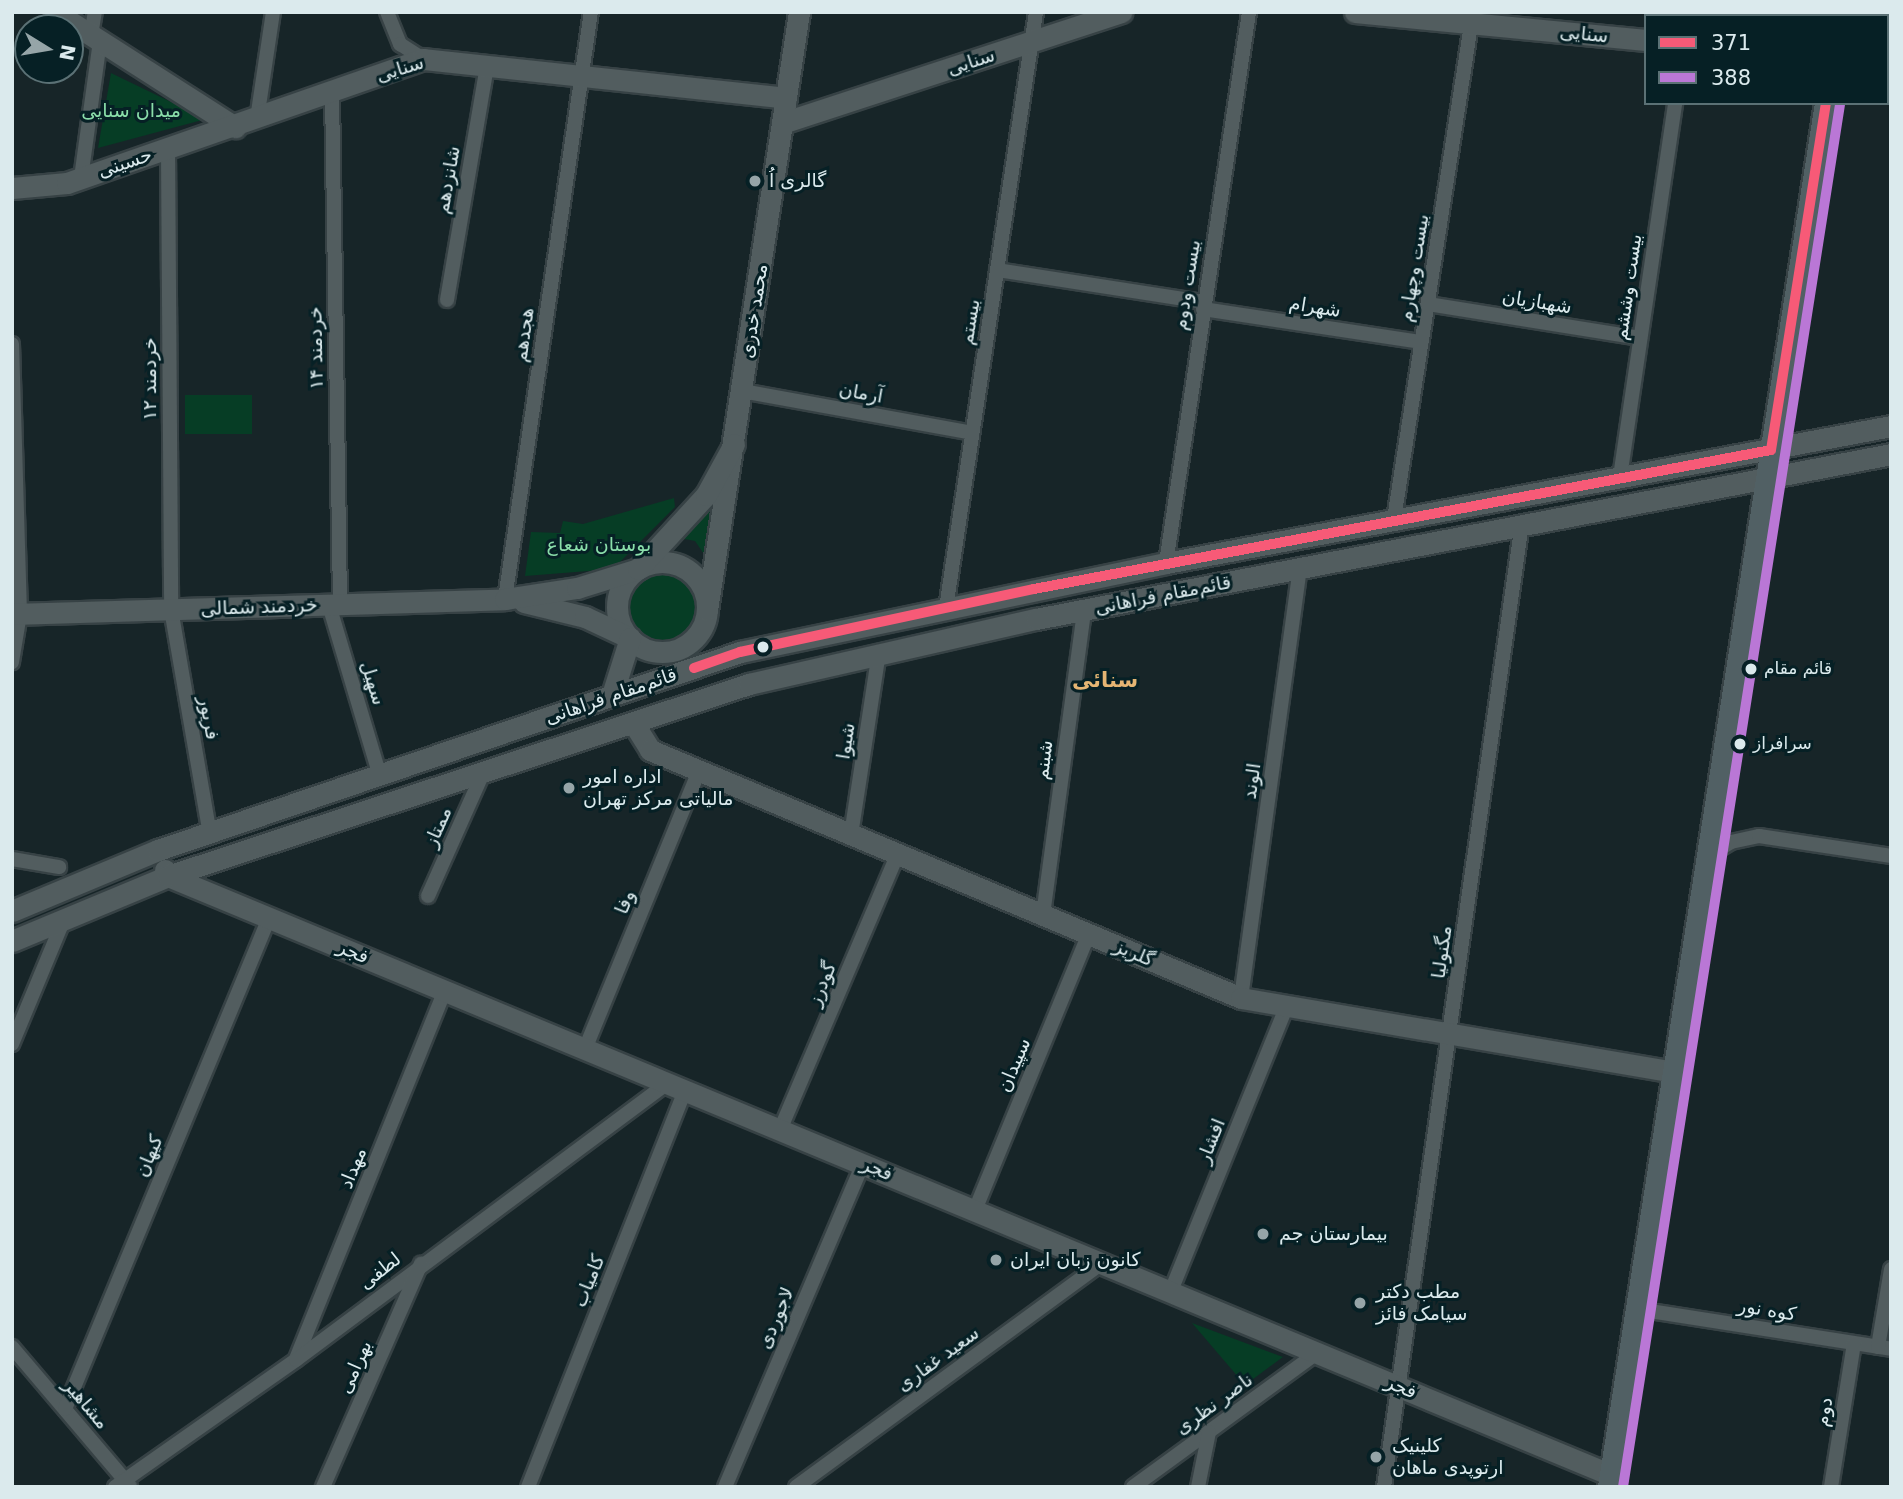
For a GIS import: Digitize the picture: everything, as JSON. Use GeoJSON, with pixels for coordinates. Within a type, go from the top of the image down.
{"type":"FeatureCollection","features":[{"type":"Feature","properties":{"kind":"main road"},"geometry":{"type":"LineString","coordinates":[[1610,1481],[1826,105]]}},
{"type":"Feature","properties":{"kind":"street"},"geometry":{"type":"LineString","coordinates":[[55,12],[235,127]]}},
{"type":"Feature","properties":{"kind":"street"},"geometry":{"type":"LineString","coordinates":[[81,178],[96,38],[95,12]]}},
{"type":"Feature","properties":{"kind":"street"},"geometry":{"type":"LineString","coordinates":[[257,119],[273,12]]}},
{"type":"Feature","properties":{"kind":"street"},"geometry":{"type":"LineString","coordinates":[[387,12],[400,44],[423,59]]}},
{"type":"Feature","properties":{"kind":"street","name":"هجدهم"},"geometry":{"type":"LineString","coordinates":[[505,599],[591,12]]}},
{"type":"Feature","properties":{"kind":"street","name":"محمد خدری"},"geometry":{"type":"LineString","coordinates":[[694,668],[706,618],[734,444],[799,12]]}},
{"type":"Feature","properties":{"kind":"street","name":"بیستم"},"geometry":{"type":"LineString","coordinates":[[946,608],[1036,12]]}},
{"type":"Feature","properties":{"kind":"street","name":"سنایی"},"geometry":{"type":"LineString","coordinates":[[782,123],[1121,12]]}},
{"type":"Feature","properties":{"kind":"street","name":"بیست ودوم"},"geometry":{"type":"LineString","coordinates":[[1166,563],[1249,12]]}},
{"type":"Feature","properties":{"kind":"street","name":"سنایی"},"geometry":{"type":"LineString","coordinates":[[1355,12],[1472,18],[1644,40]]}},
{"type":"Feature","properties":{"kind":"street","name":"بیست وچهارم"},"geometry":{"type":"LineString","coordinates":[[1394,519],[1472,18]]}},
{"type":"Feature","properties":{"kind":"street","name":"سنایی"},"geometry":{"type":"LineString","coordinates":[[235,127],[423,59],[786,98]]}},
{"type":"Feature","properties":{"kind":"street","name":"شانزدهم"},"geometry":{"type":"LineString","coordinates":[[447,300],[487,66]]}},
{"type":"Feature","properties":{"kind":"street","name":"خردمند ۱۴"},"geometry":{"type":"LineString","coordinates":[[332,92],[334,604]]}},
{"type":"Feature","properties":{"kind":"street","name":"بیست وششم"},"geometry":{"type":"LineString","coordinates":[[1620,477],[1675,105]]}},
{"type":"Feature","properties":{"kind":"street","name":"حسینی"},"geometry":{"type":"LineString","coordinates":[[12,188],[54,186],[235,127]]}},
{"type":"Feature","properties":{"kind":"street","name":"خردمند ۱۲"},"geometry":{"type":"LineString","coordinates":[[168,149],[171,609]]}},
{"type":"Feature","properties":{"kind":"street","name":"شهرام"},"geometry":{"type":"LineString","coordinates":[[997,270],[1422,342]]}},
{"type":"Feature","properties":{"kind":"street","name":"شهبازیان"},"geometry":{"type":"LineString","coordinates":[[1427,304],[1640,338]]}},
{"type":"Feature","properties":{"kind":"street"},"geometry":{"type":"LineString","coordinates":[[12,344],[16,614],[12,662]]}},
{"type":"Feature","properties":{"kind":"street","name":"آرمان"},"geometry":{"type":"LineString","coordinates":[[742,391],[972,433]]}},
{"type":"Feature","properties":{"kind":"street","name":"قائم‌مقام فراهانی"},"geometry":{"type":"LineString","coordinates":[[12,911],[158,850],[740,652],[1166,563],[1891,426]]}},
{"type":"Feature","properties":{"kind":"street"},"geometry":{"type":"LineString","coordinates":[[638,569],[658,563],[679,565],[701,583],[706,618],[697,637],[676,650],[651,651],[630,638],[618,615],[618,602],[628,578],[706,495],[734,444]]}},
{"type":"Feature","properties":{"kind":"street","name":"قائم‌مقام فراهانی"},"geometry":{"type":"LineString","coordinates":[[12,940],[168,876],[635,724],[748,684],[879,652],[1084,610],[1522,523],[1891,454]]}},
{"type":"Feature","properties":{"kind":"street","name":"مگنولیا"},"geometry":{"type":"LineString","coordinates":[[1384,1487],[1522,523]]}},
{"type":"Feature","properties":{"kind":"street","name":"الوند"},"geometry":{"type":"LineString","coordinates":[[1241,998],[1300,568]]}},
{"type":"Feature","properties":{"kind":"street","name":"خردمند شمالی"},"geometry":{"type":"LineString","coordinates":[[16,614],[505,599],[577,588],[638,569]]}},
{"type":"Feature","properties":{"kind":"street","name":"خردمند شمالی"},"geometry":{"type":"LineString","coordinates":[[505,599],[572,613],[630,638]]}},
{"type":"Feature","properties":{"kind":"street","name":"سهیل"},"geometry":{"type":"LineString","coordinates":[[334,604],[379,773]]}},
{"type":"Feature","properties":{"kind":"street","name":"فریور"},"geometry":{"type":"LineString","coordinates":[[171,609],[209,834]]}},
{"type":"Feature","properties":{"kind":"street","name":"شبنم"},"geometry":{"type":"LineString","coordinates":[[1044,915],[1084,610]]}},
{"type":"Feature","properties":{"kind":"street"},"geometry":{"type":"LineString","coordinates":[[612,695],[630,638]]}},
{"type":"Feature","properties":{"kind":"street","name":"شیوا"},"geometry":{"type":"LineString","coordinates":[[851,835],[879,652]]}},
{"type":"Feature","properties":{"kind":"street"},"geometry":{"type":"LineString","coordinates":[[694,668],[701,701]]}},
{"type":"Feature","properties":{"kind":"street","name":"گلریز"},"geometry":{"type":"LineString","coordinates":[[635,724],[650,750],[1241,998],[1674,1072]]}},
{"type":"Feature","properties":{"kind":"street","name":"وفا"},"geometry":{"type":"LineString","coordinates":[[585,1049],[699,771]]}},
{"type":"Feature","properties":{"kind":"street","name":"ممتاز"},"geometry":{"type":"LineString","coordinates":[[428,896],[483,773]]}},
{"type":"Feature","properties":{"kind":"street"},"geometry":{"type":"LineString","coordinates":[[1708,856],[1731,842],[1759,836],[1891,856]]}},
{"type":"Feature","properties":{"kind":"street"},"geometry":{"type":"LineString","coordinates":[[158,850],[168,876]]}},
{"type":"Feature","properties":{"kind":"street","name":"گودرز"},"geometry":{"type":"LineString","coordinates":[[780,1129],[898,854]]}},
{"type":"Feature","properties":{"kind":"street"},"geometry":{"type":"LineString","coordinates":[[12,859],[59,867]]}},
{"type":"Feature","properties":{"kind":"street","name":"فجر"},"geometry":{"type":"LineString","coordinates":[[168,876],[1400,1386],[1610,1481]]}},
{"type":"Feature","properties":{"kind":"street","name":"کیهان"},"geometry":{"type":"LineString","coordinates":[[65,1409],[269,918]]}},
{"type":"Feature","properties":{"kind":"street"},"geometry":{"type":"LineString","coordinates":[[12,1044],[64,919]]}},
{"type":"Feature","properties":{"kind":"street","name":"سپیدان"},"geometry":{"type":"LineString","coordinates":[[975,1210],[1089,934]]}},
{"type":"Feature","properties":{"kind":"street","name":"مهداد"},"geometry":{"type":"LineString","coordinates":[[296,1360],[445,991]]}},
{"type":"Feature","properties":{"kind":"street","name":"افشار"},"geometry":{"type":"LineString","coordinates":[[1171,1291],[1287,1006]]}},
{"type":"Feature","properties":{"kind":"street","name":"لطفی"},"geometry":{"type":"LineString","coordinates":[[124,1484],[296,1360],[422,1263],[676,1086]]}},
{"type":"Feature","properties":{"kind":"street","name":"کامیاب"},"geometry":{"type":"LineString","coordinates":[[528,1487],[676,1086]]}},
{"type":"Feature","properties":{"kind":"street","name":"لاجوردی"},"geometry":{"type":"LineString","coordinates":[[725,1487],[863,1163]]}},
{"type":"Feature","properties":{"kind":"street","name":"بهرامی"},"geometry":{"type":"LineString","coordinates":[[323,1487],[422,1263]]}},
{"type":"Feature","properties":{"kind":"street","name":"سعید غفاری"},"geometry":{"type":"LineString","coordinates":[[796,1487],[1102,1263]]}},
{"type":"Feature","properties":{"kind":"street"},"geometry":{"type":"LineString","coordinates":[[1885,1348],[1891,1269]]}},
{"type":"Feature","properties":{"kind":"street","name":"کوه نور"},"geometry":{"type":"LineString","coordinates":[[1637,1308],[1885,1348]]}},
{"type":"Feature","properties":{"kind":"street","name":"دوم"},"geometry":{"type":"LineString","coordinates":[[1831,1487],[1854,1343]]}},
{"type":"Feature","properties":{"kind":"street","name":"ناصر نظری"},"geometry":{"type":"LineString","coordinates":[[1133,1487],[1318,1352]]}},
{"type":"Feature","properties":{"kind":"street","name":"مشاهیر"},"geometry":{"type":"LineString","coordinates":[[15,1354],[65,1409],[124,1484]]}},
{"type":"Feature","properties":{"kind":"street"},"geometry":{"type":"LineString","coordinates":[[1198,1487],[1209,1432]]}},
{"type":"Feature","properties":{"kind":"green space","name":"میدان سنایی"},"geometry":{"type":"Polygon","coordinates":[[[111,73],[206,119],[98,148],[111,73]]]}},
{"type":"Feature","properties":{"kind":"green space"},"geometry":{"type":"Polygon","coordinates":[[[185,395],[252,395],[252,434],[185,434],[185,395]]]}},
{"type":"Feature","properties":{"kind":"green space"},"geometry":{"type":"Polygon","coordinates":[[[724,487],[712,566],[695,541],[674,537],[724,487]]]}},
{"type":"Feature","properties":{"kind":"green space","name":"بوستان شعاع"},"geometry":{"type":"Polygon","coordinates":[[[674,498],[675,507],[617,565],[601,570],[525,576],[531,532],[560,533],[563,521],[583,524],[674,498]]]}},
{"type":"Feature","properties":{"kind":"green space"},"geometry":{"type":"Polygon","coordinates":[[[663,568],[683,574],[693,584],[699,604],[693,624],[683,634],[663,640],[643,634],[633,624],[627,604],[633,584],[643,574],[663,568]]]}},
{"type":"Feature","properties":{"kind":"green space"},"geometry":{"type":"Polygon","coordinates":[[[1192,1323],[1283,1357],[1245,1385],[1192,1323]]]}},
{"type":"Feature","properties":{"kind":"transit line","name":"371"},"geometry":{"type":"LineString","coordinates":[[694,668],[740,652],[1034,589],[1771,450],[1826,105]]}},
{"type":"Feature","properties":{"kind":"transit line","name":"388"},"geometry":{"type":"LineString","coordinates":[[1623,1487],[1840,105]]}},
{"type":"Feature","properties":{"kind":"place","name":"گالری اُ"},"geometry":{"type":"Point","coordinates":[755,181]}},
{"type":"Feature","properties":{"kind":"place","name":"قائم مقام"},"geometry":{"type":"Point","coordinates":[1751,669]}},
{"type":"Feature","properties":{"kind":"place","name":"سرافراز"},"geometry":{"type":"Point","coordinates":[1740,744]}},
{"type":"Feature","properties":{"kind":"place","name":"اداره امور مالیاتی مرکز تهران"},"geometry":{"type":"Point","coordinates":[569,788]}},
{"type":"Feature","properties":{"kind":"place","name":"بیمارستان جم"},"geometry":{"type":"Point","coordinates":[1263,1234]}},
{"type":"Feature","properties":{"kind":"place","name":"کانون زبان ایران"},"geometry":{"type":"Point","coordinates":[996,1260]}},
{"type":"Feature","properties":{"kind":"place","name":"مطب دکتر سیامک فائز"},"geometry":{"type":"Point","coordinates":[1360,1303]}},
{"type":"Feature","properties":{"kind":"place","name":"کلینیک ارتوپدی ماهان"},"geometry":{"type":"Point","coordinates":[1376,1457]}},
{"type":"Feature","properties":{"kind":"district","name":"سنائی"},"geometry":{"type":"Point","coordinates":[1105,680]}}]}
